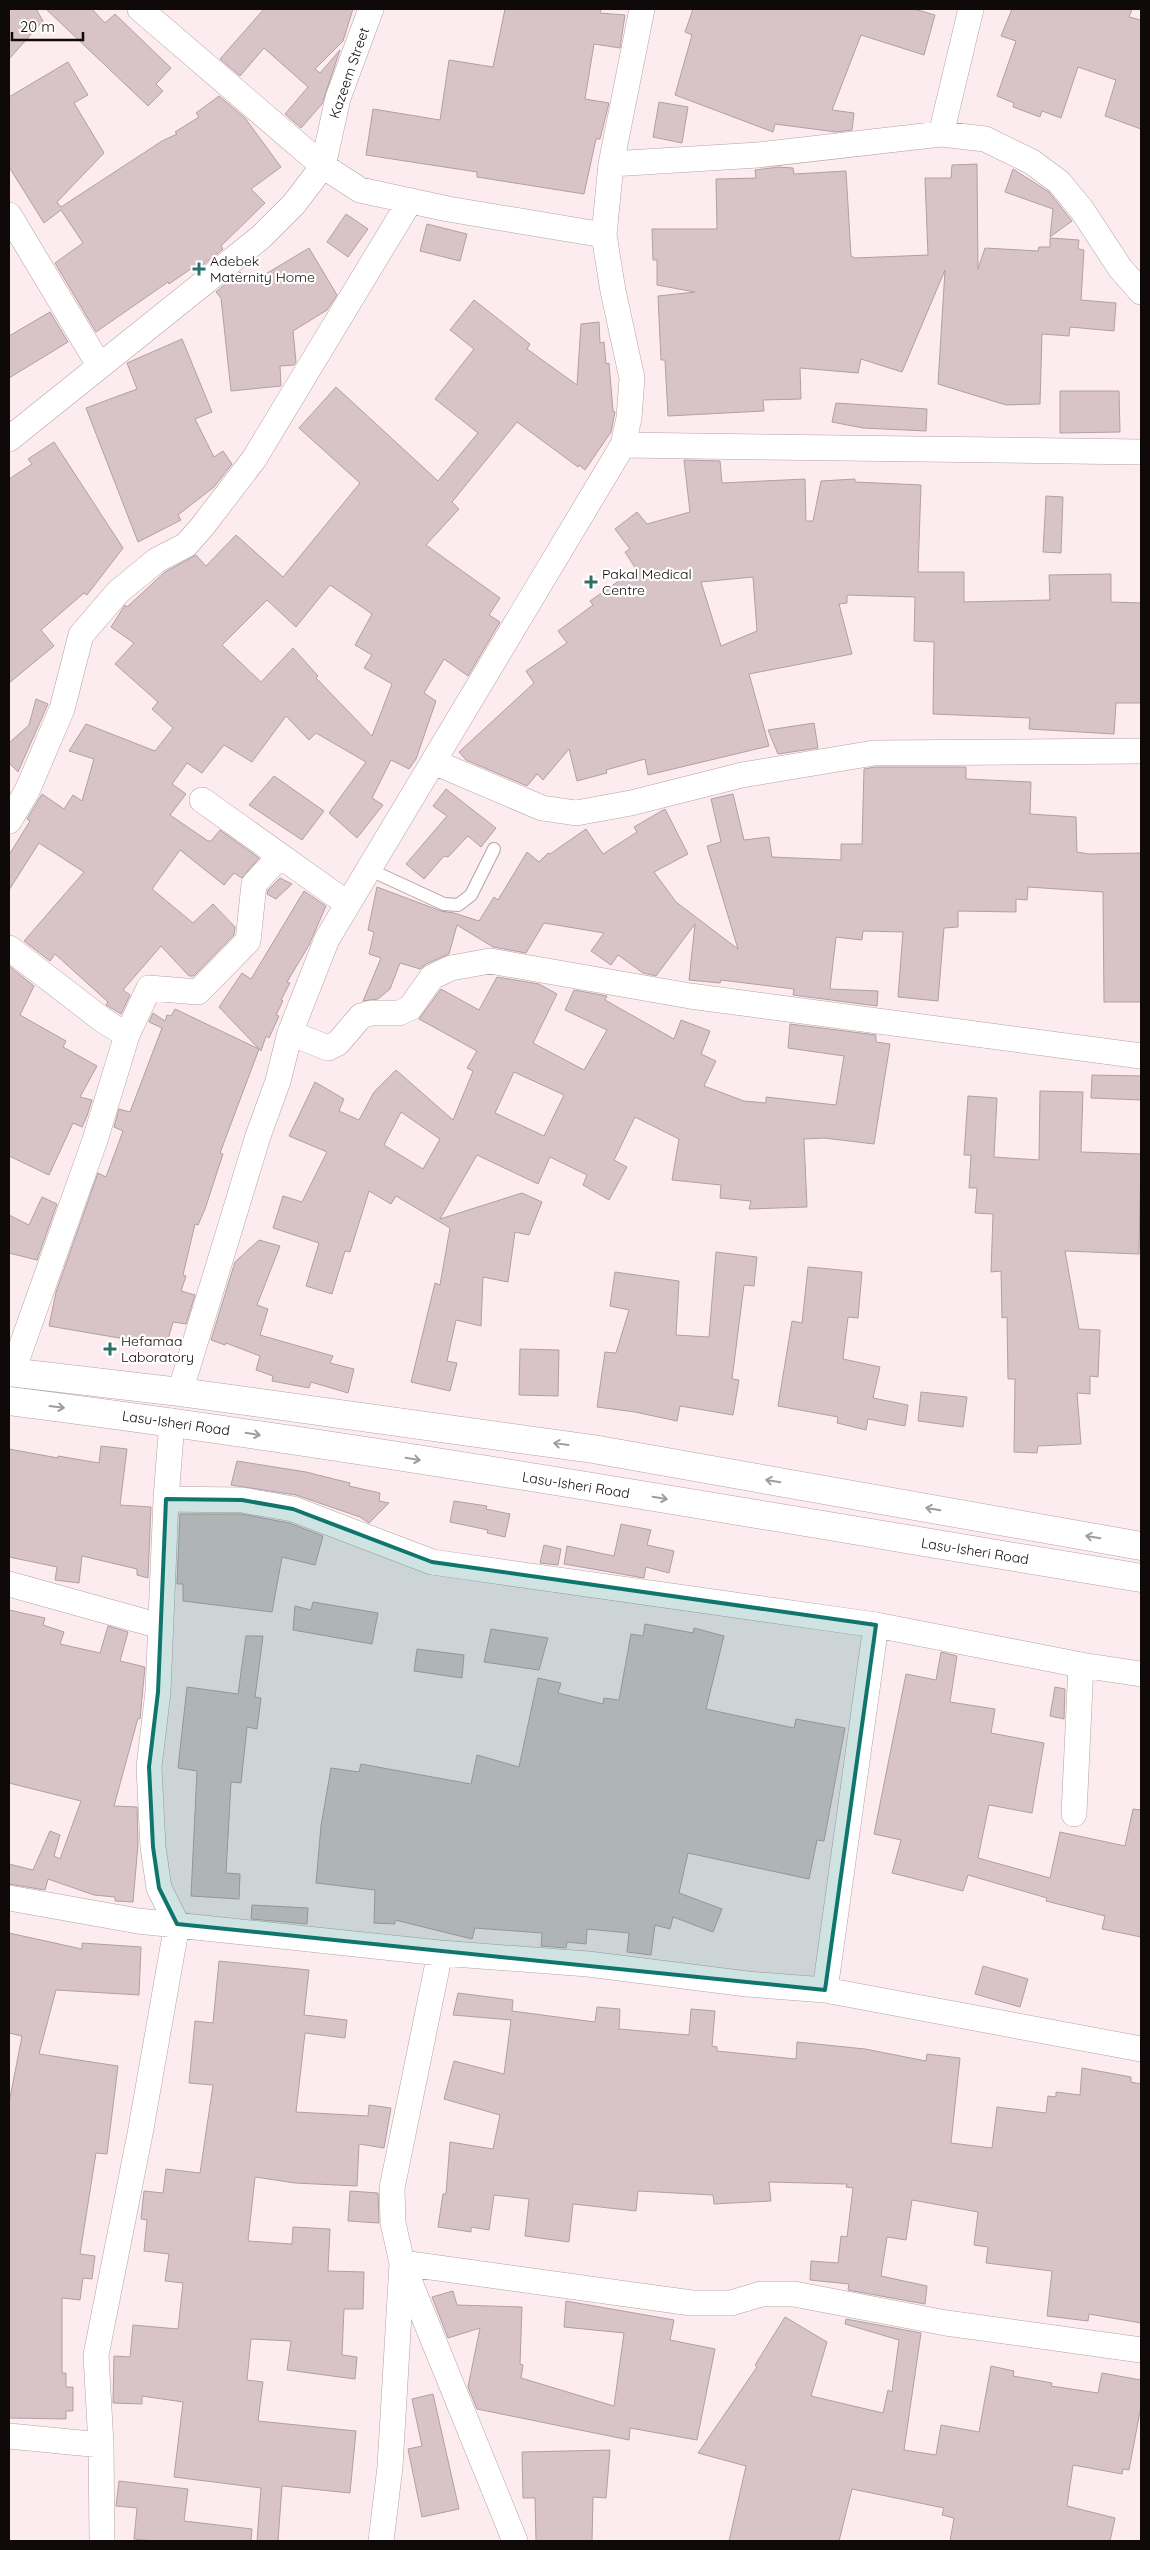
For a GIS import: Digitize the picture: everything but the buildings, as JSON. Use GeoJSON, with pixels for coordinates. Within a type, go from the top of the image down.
{"type":"FeatureCollection","features":[{"type":"Feature","properties":{"kind":"main road"},"geometry":{"type":"LineString","coordinates":[[10,1373],[180,1392],[594,1449],[1141,1546]]}},
{"type":"Feature","properties":{"kind":"main road","name":"Lasu-Isheri Road"},"geometry":{"type":"LineString","coordinates":[[9,1401],[172,1421],[588,1486],[1141,1578]]}},
{"type":"Feature","properties":{"kind":"main road"},"geometry":{"type":"LineString","coordinates":[[588,1486],[594,1449]]}},
{"type":"Feature","properties":{"kind":"street"},"geometry":{"type":"LineString","coordinates":[[140,9],[323,166],[360,190],[410,201],[604,235]]}},
{"type":"Feature","properties":{"kind":"street","name":"Kazeem Street"},"geometry":{"type":"LineString","coordinates":[[323,166],[338,98],[371,9]]}},
{"type":"Feature","properties":{"kind":"street"},"geometry":{"type":"LineString","coordinates":[[180,1392],[258,1136],[278,1082],[290,1033],[327,939],[623,445],[629,418],[632,378],[613,291],[604,235],[611,164],[642,9]]}},
{"type":"Feature","properties":{"kind":"street"},"geometry":{"type":"LineString","coordinates":[[941,134],[972,9]]}},
{"type":"Feature","properties":{"kind":"street"},"geometry":{"type":"LineString","coordinates":[[611,164],[758,155],[941,134],[986,139],[1032,162],[1059,182],[1082,210],[1120,268],[1141,292]]}},
{"type":"Feature","properties":{"kind":"street"},"geometry":{"type":"LineString","coordinates":[[9,439],[261,237],[294,204],[323,166]]}},
{"type":"Feature","properties":{"kind":"street"},"geometry":{"type":"LineString","coordinates":[[9,821],[27,791],[62,709],[81,635],[118,592],[157,560],[186,545],[231,490],[254,459],[410,201]]}},
{"type":"Feature","properties":{"kind":"street"},"geometry":{"type":"LineString","coordinates":[[9,215],[99,365]]}},
{"type":"Feature","properties":{"kind":"street"},"geometry":{"type":"LineString","coordinates":[[623,445],[1141,452]]}},
{"type":"Feature","properties":{"kind":"street"},"geometry":{"type":"LineString","coordinates":[[434,762],[542,808],[576,813],[631,803],[742,775],[874,753],[1141,751]]}},
{"type":"Feature","properties":{"kind":"street"},"geometry":{"type":"LineString","coordinates":[[202,800],[348,904]]}},
{"type":"Feature","properties":{"kind":"street"},"geometry":{"type":"LineString","coordinates":[[10,1373],[95,1140],[127,1035],[149,988],[198,992],[248,941],[254,884],[280,856]]}},
{"type":"Feature","properties":{"kind":"street"},"geometry":{"type":"LineString","coordinates":[[9,948],[104,1021],[127,1035]]}},
{"type":"Feature","properties":{"kind":"street"},"geometry":{"type":"LineString","coordinates":[[290,1033],[328,1048],[338,1043],[361,1016],[370,1013],[399,1013],[410,1008],[432,978],[451,968],[490,961],[690,996],[1141,1056]]}},
{"type":"Feature","properties":{"kind":"street"},"geometry":{"type":"LineString","coordinates":[[102,2541],[101,2445],[96,2355],[140,2134],[177,1924],[159,1888],[153,1847],[149,1767],[158,1692],[166,1499],[172,1421]]}},
{"type":"Feature","properties":{"kind":"street"},"geometry":{"type":"LineString","coordinates":[[166,1499],[242,1500],[293,1509],[432,1562],[876,1625],[1081,1665],[1141,1674]]}},
{"type":"Feature","properties":{"kind":"street"},"geometry":{"type":"LineString","coordinates":[[9,1584],[160,1626]]}},
{"type":"Feature","properties":{"kind":"street"},"geometry":{"type":"LineString","coordinates":[[825,1990],[876,1625]]}},
{"type":"Feature","properties":{"kind":"street"},"geometry":{"type":"LineString","coordinates":[[1074,1814],[1081,1665]]}},
{"type":"Feature","properties":{"kind":"street"},"geometry":{"type":"LineString","coordinates":[[9,1898],[138,1921],[440,1952],[588,1964],[747,1984],[825,1990],[1141,2049]]}},
{"type":"Feature","properties":{"kind":"street"},"geometry":{"type":"LineString","coordinates":[[440,1952],[392,2188],[393,2223],[402,2262],[515,2541]]}},
{"type":"Feature","properties":{"kind":"street"},"geometry":{"type":"LineString","coordinates":[[402,2262],[692,2302],[731,2303],[760,2294],[794,2294],[946,2323],[1141,2350]]}},
{"type":"Feature","properties":{"kind":"street"},"geometry":{"type":"LineString","coordinates":[[381,2541],[390,2467],[402,2262]]}},
{"type":"Feature","properties":{"kind":"street"},"geometry":{"type":"LineString","coordinates":[[9,2436],[101,2445]]}},
{"type":"Feature","properties":{"kind":"lane"},"geometry":{"type":"LineString","coordinates":[[368,868],[444,904],[458,905],[470,895],[494,849]]}},
{"type":"Feature","properties":{"kind":"highlighted area"},"geometry":{"type":"Polygon","coordinates":[[[166,1499],[242,1500],[293,1509],[432,1562],[876,1625],[825,1990],[177,1924],[159,1888],[153,1847],[149,1767],[158,1692],[166,1499]]]}},
{"type":"Feature","properties":{"kind":"place","name":"Adebek Maternity Home"},"geometry":{"type":"Point","coordinates":[199,269]}},
{"type":"Feature","properties":{"kind":"place","name":"Pakal Medical Centre"},"geometry":{"type":"Point","coordinates":[591,582]}},
{"type":"Feature","properties":{"kind":"place","name":"Hefamaa Laboratory"},"geometry":{"type":"Point","coordinates":[110,1349]}}]}
